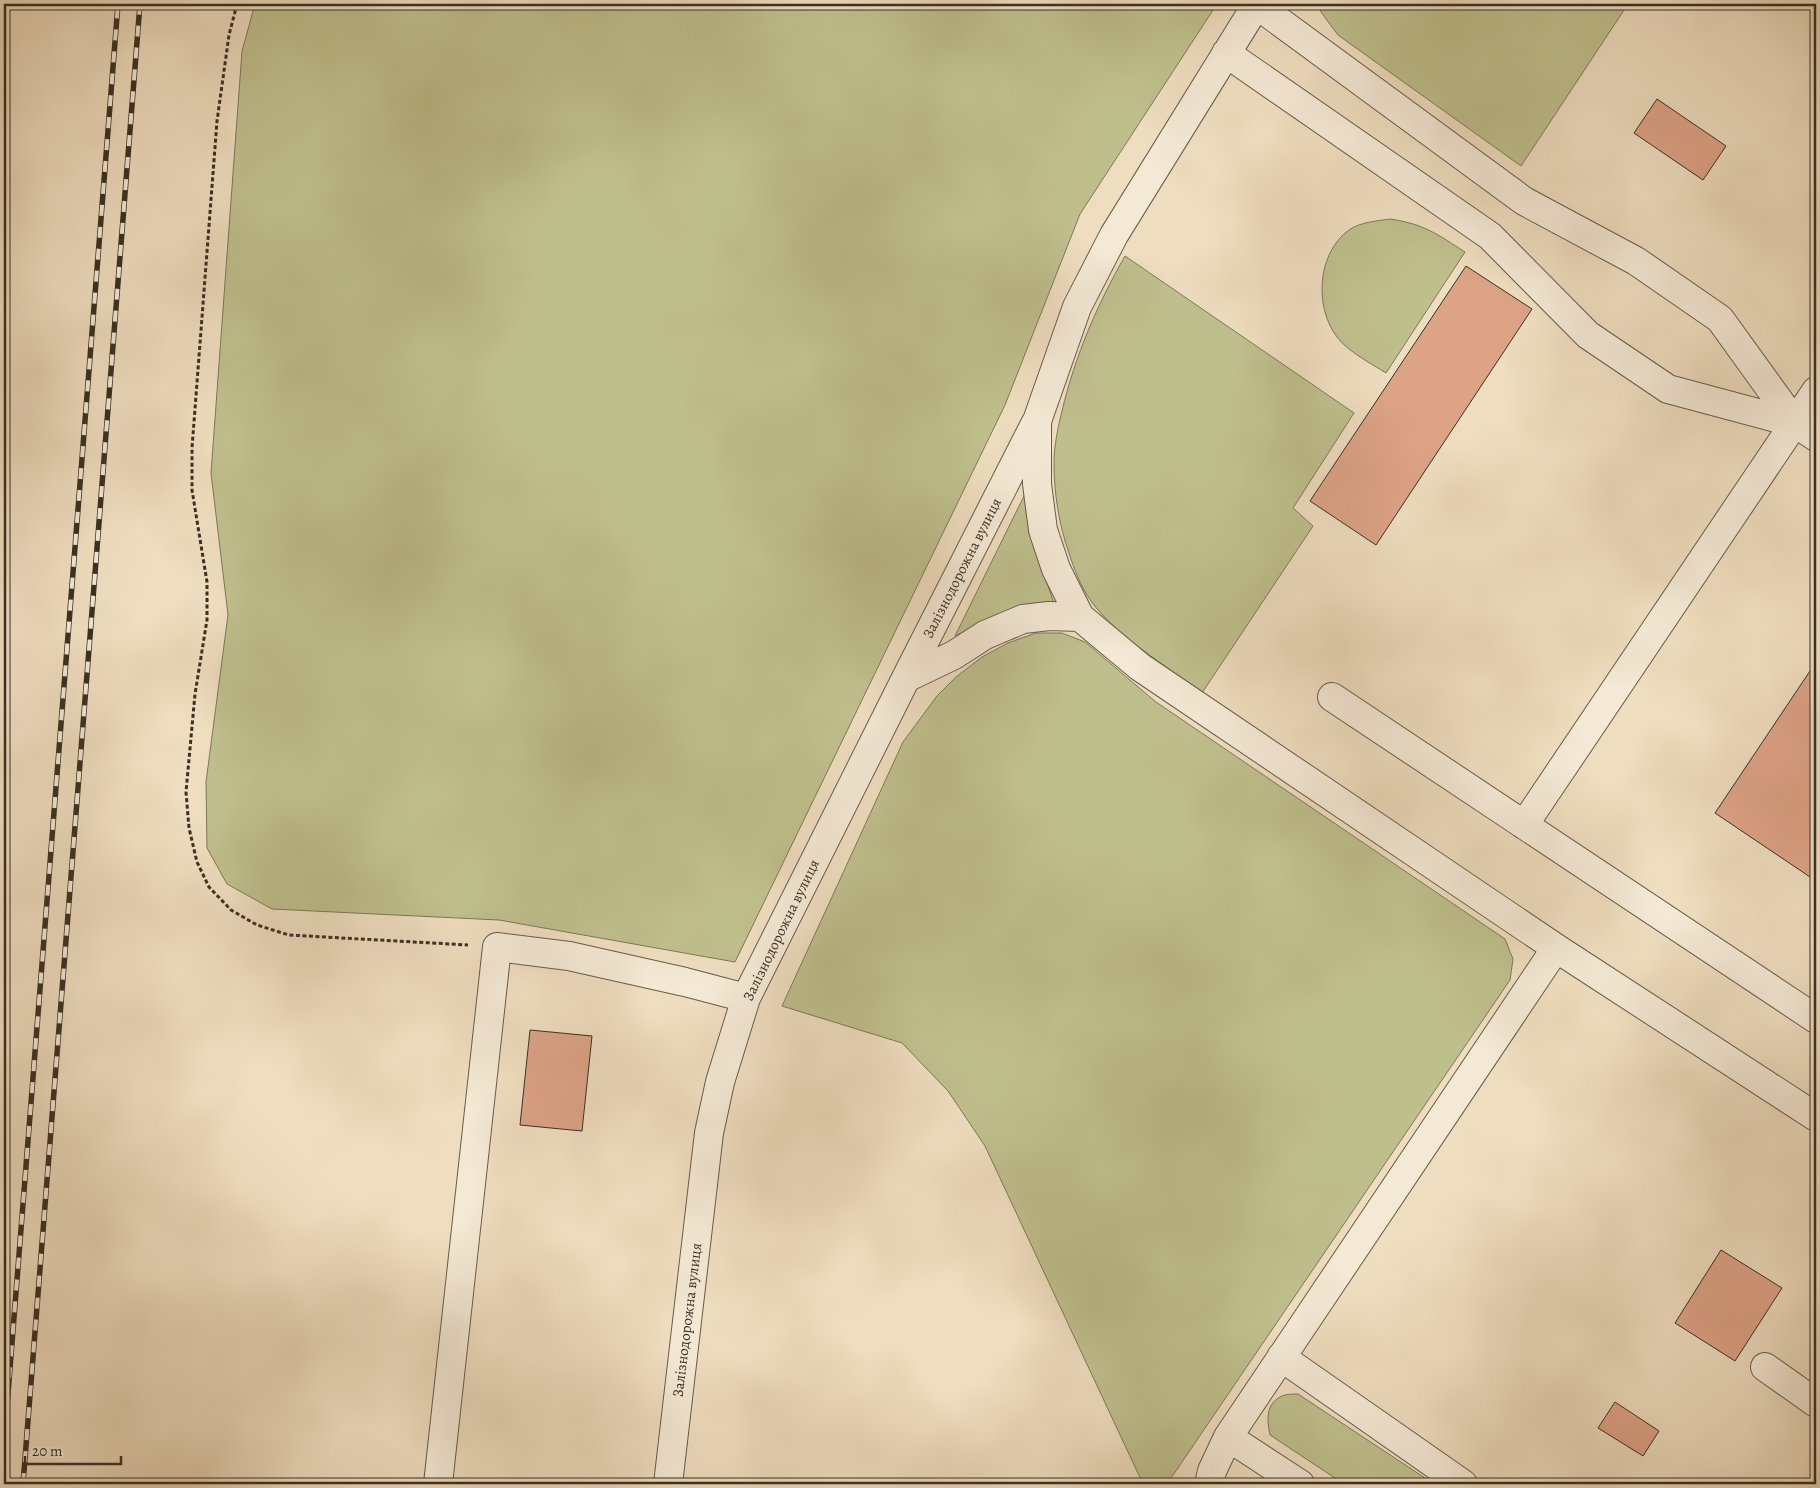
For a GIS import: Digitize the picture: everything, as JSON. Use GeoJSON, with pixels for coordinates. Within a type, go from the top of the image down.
{"type":"FeatureCollection","features":[{"type":"Feature","properties":{"kind":"street"},"geometry":{"type":"LineString","coordinates":[[1806,430],[1720,319],[1636,261],[1524,201],[1257,4],[1114,235],[1077,307],[1037,421],[1037,484],[1043,530],[1056,569],[1080,617],[1140,667],[1556,948],[1816,1117]]}},
{"type":"Feature","properties":{"kind":"street"},"geometry":{"type":"LineString","coordinates":[[1226,53],[1490,236],[1588,335],[1668,389],[1806,430]]}},
{"type":"Feature","properties":{"kind":"street"},"geometry":{"type":"LineString","coordinates":[[1524,825],[1806,430],[1816,391]]}},
{"type":"Feature","properties":{"kind":"street","name":"Залізнодорожна вулиця"},"geometry":{"type":"LineString","coordinates":[[668,1484],[709,1133],[720,1082],[746,998],[1037,421]]}},
{"type":"Feature","properties":{"kind":"street"},"geometry":{"type":"LineString","coordinates":[[906,678],[954,655],[985,635],[1023,619],[1049,616],[1080,617]]}},
{"type":"Feature","properties":{"kind":"street"},"geometry":{"type":"LineString","coordinates":[[1332,697],[1816,1019]]}},
{"type":"Feature","properties":{"kind":"street"},"geometry":{"type":"LineString","coordinates":[[438,1484],[497,947],[569,956],[746,998]]}},
{"type":"Feature","properties":{"kind":"street"},"geometry":{"type":"LineString","coordinates":[[1209,1484],[1212,1471],[1228,1437],[1556,948]]}},
{"type":"Feature","properties":{"kind":"street"},"geometry":{"type":"LineString","coordinates":[[1281,1357],[1463,1484]]}},
{"type":"Feature","properties":{"kind":"street"},"geometry":{"type":"LineString","coordinates":[[1765,1366],[1816,1402]]}},
{"type":"Feature","properties":{"kind":"street"},"geometry":{"type":"LineString","coordinates":[[1228,1437],[1300,1484]]}},
{"type":"Feature","properties":{"kind":"path"},"geometry":{"type":"LineString","coordinates":[[237,4],[229,35],[216,121],[192,448],[192,490],[207,582],[207,620],[194,694],[186,792],[189,828],[197,862],[209,887],[231,910],[257,925],[289,935],[497,947]]}},
{"type":"Feature","properties":{"kind":"green space"},"geometry":{"type":"Polygon","coordinates":[[[255,4],[1217,4],[1080,214],[1005,405],[735,962],[499,920],[272,909],[227,884],[207,848],[206,782],[228,615],[211,473],[242,51],[255,4]]]}},
{"type":"Feature","properties":{"kind":"green space"},"geometry":{"type":"Polygon","coordinates":[[[1318,4],[1628,4],[1521,166],[1338,35],[1321,12],[1318,4]]]}},
{"type":"Feature","properties":{"kind":"green space"},"geometry":{"type":"Polygon","coordinates":[[[1390,219],[1421,227],[1465,252],[1386,373],[1353,352],[1337,337],[1325,311],[1322,281],[1330,252],[1338,240],[1353,227],[1390,219]]]}},
{"type":"Feature","properties":{"kind":"green space"},"geometry":{"type":"Polygon","coordinates":[[[1125,256],[1354,413],[1293,508],[1313,526],[1202,693],[1128,638],[1091,601],[1073,565],[1062,531],[1058,509],[1054,463],[1056,437],[1067,391],[1088,331],[1105,293],[1125,256]]]}},
{"type":"Feature","properties":{"kind":"green space"},"geometry":{"type":"Polygon","coordinates":[[[1026,492],[1036,551],[1054,603],[1009,610],[955,636],[1026,492]]]}},
{"type":"Feature","properties":{"kind":"green space"},"geometry":{"type":"Polygon","coordinates":[[[1036,633],[1062,633],[1085,642],[1156,702],[1505,939],[1513,959],[1510,980],[1167,1484],[1143,1484],[985,1146],[948,1091],[902,1043],[782,1006],[903,742],[937,696],[956,677],[982,657],[1008,643],[1036,633]]]}},
{"type":"Feature","properties":{"kind":"green space"},"geometry":{"type":"Polygon","coordinates":[[[1298,1394],[1434,1484],[1344,1484],[1270,1435],[1268,1413],[1273,1403],[1284,1395],[1298,1394]]]}},
{"type":"Feature","properties":{"kind":"building"},"geometry":{"type":"Polygon","coordinates":[[[1657,99],[1726,146],[1703,180],[1634,133],[1657,99]]]}},
{"type":"Feature","properties":{"kind":"building"},"geometry":{"type":"Polygon","coordinates":[[[1466,266],[1532,309],[1376,545],[1310,501],[1466,266]]]}},
{"type":"Feature","properties":{"kind":"building"},"geometry":{"type":"Polygon","coordinates":[[[1816,662],[1816,881],[1715,813],[1816,662]]]}},
{"type":"Feature","properties":{"kind":"building"},"geometry":{"type":"Polygon","coordinates":[[[530,1030],[592,1036],[582,1131],[520,1125],[530,1030]]]}},
{"type":"Feature","properties":{"kind":"building"},"geometry":{"type":"Polygon","coordinates":[[[1721,1250],[1782,1288],[1735,1361],[1675,1323],[1721,1250]]]}},
{"type":"Feature","properties":{"kind":"building"},"geometry":{"type":"Polygon","coordinates":[[[1615,1402],[1659,1431],[1643,1456],[1598,1428],[1615,1402]]]}},
{"type":"Feature","properties":{"kind":"railway"},"geometry":{"type":"LineString","coordinates":[[4,1444],[118,4]]}},
{"type":"Feature","properties":{"kind":"railway"},"geometry":{"type":"LineString","coordinates":[[23,1484],[140,4]]}}]}
